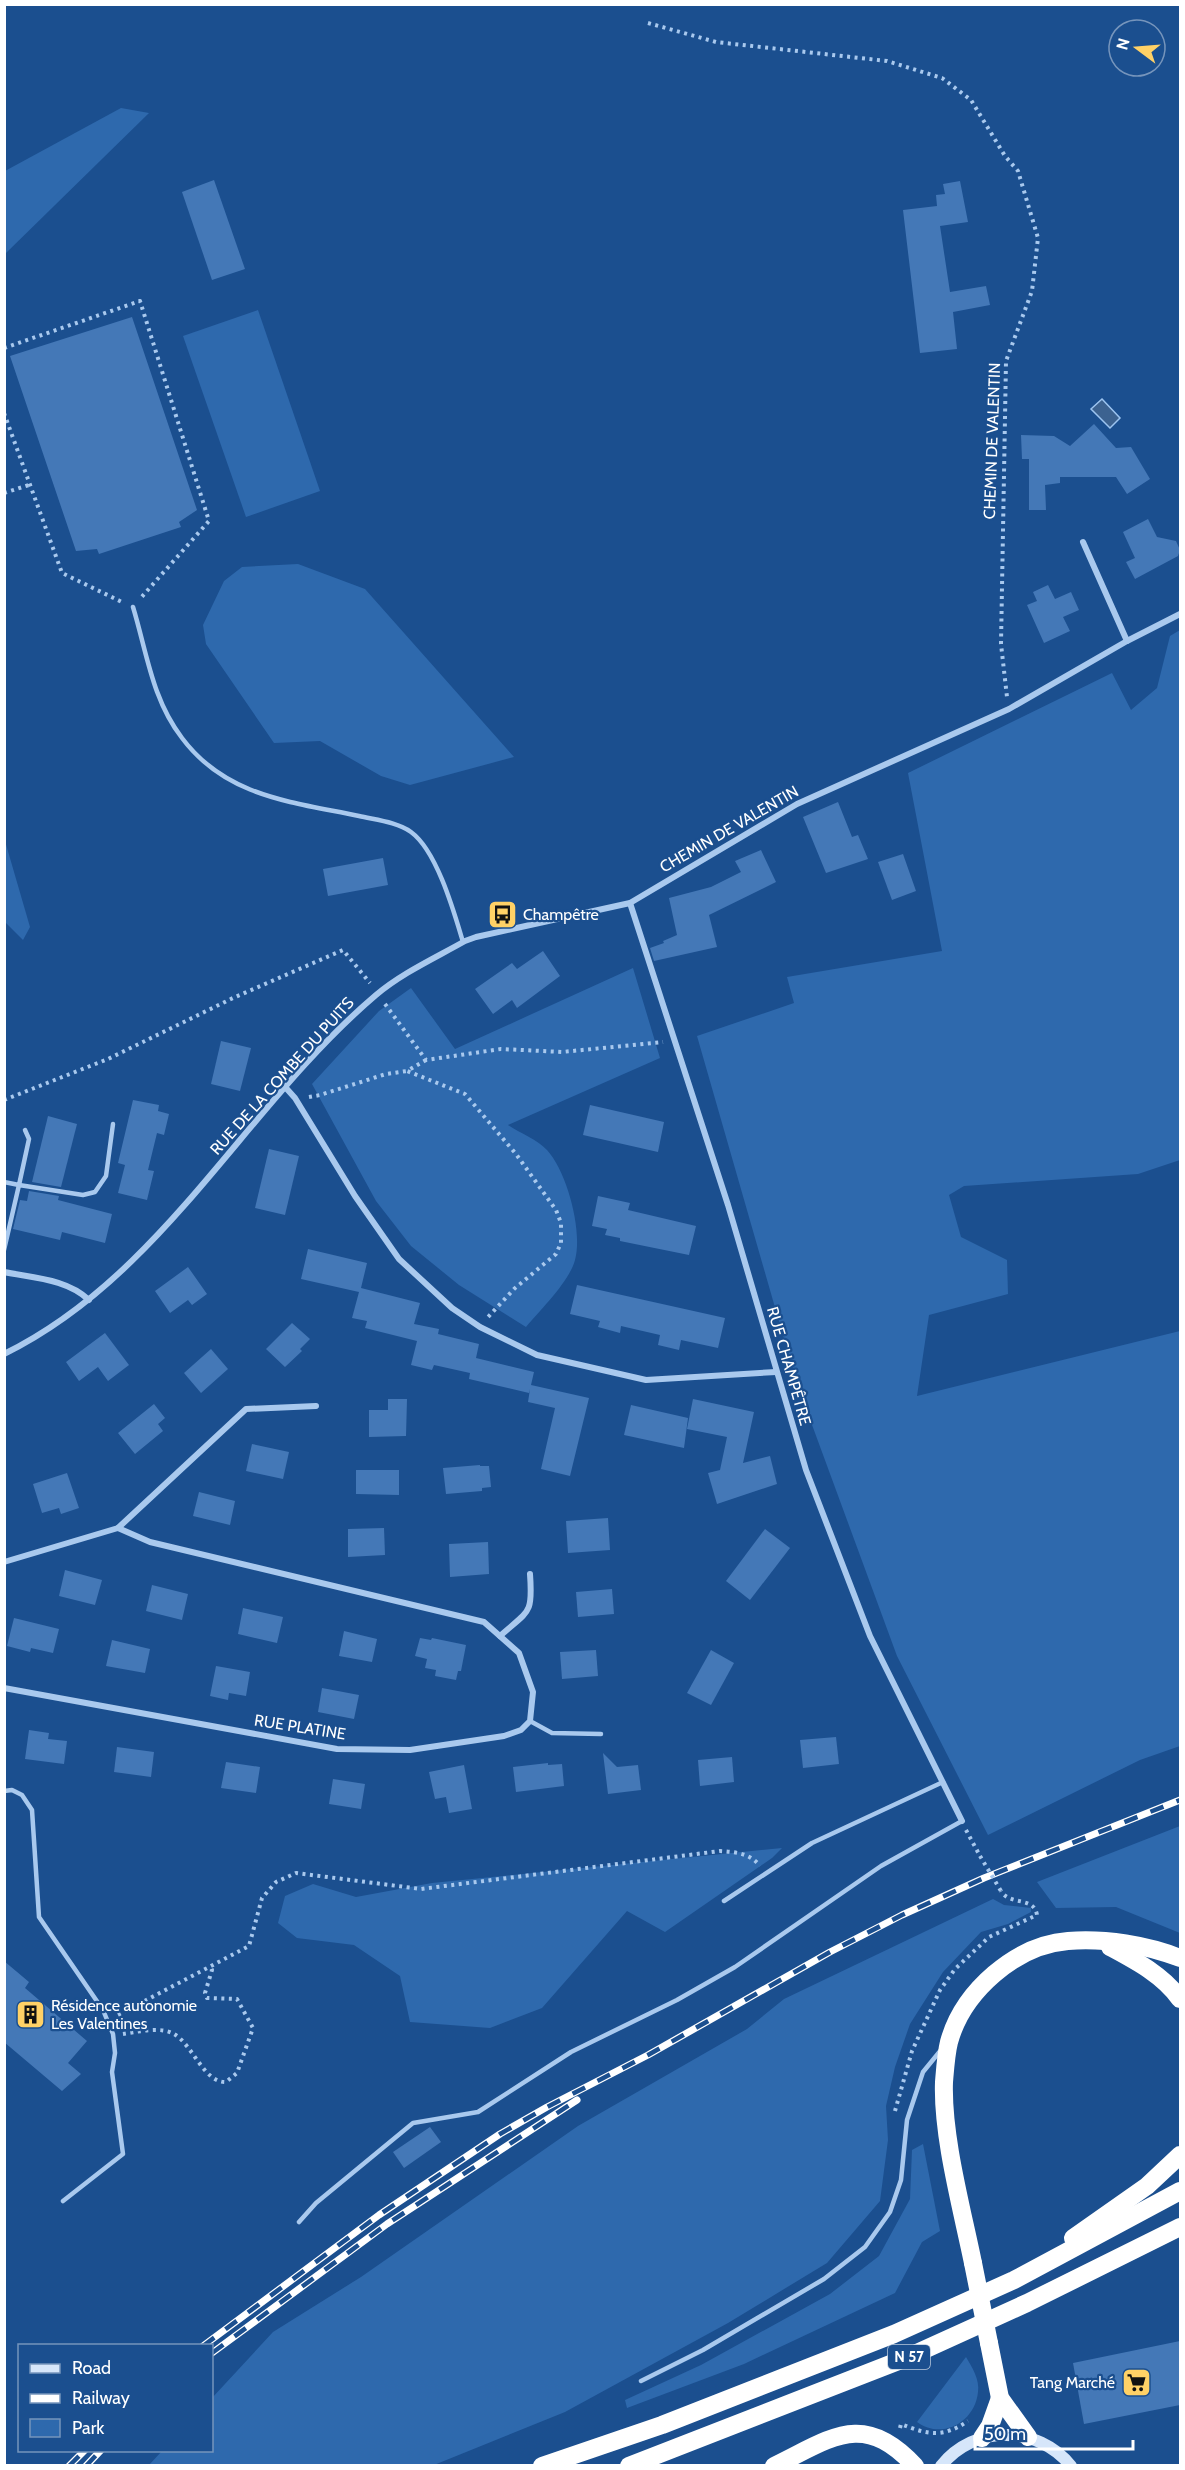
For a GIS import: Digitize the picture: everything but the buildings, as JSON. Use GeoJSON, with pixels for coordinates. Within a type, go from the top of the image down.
{"type":"FeatureCollection","features":[{"type":"Feature","properties":{"kind":"highway"},"geometry":{"type":"LineString","coordinates":[[1028,2437],[1000,2397],[973,2263],[947,2127],[944,2083],[949,2042],[967,2004],[999,1969],[1030,1951],[1067,1941],[1100,1942],[1156,1948],[1180,1958]]}},
{"type":"Feature","properties":{"kind":"highway"},"geometry":{"type":"LineString","coordinates":[[1100,1942],[1147,1967],[1180,1999]]}},
{"type":"Feature","properties":{"kind":"highway"},"geometry":{"type":"LineString","coordinates":[[1014,2280],[1147,2186],[1180,2156]]}},
{"type":"Feature","properties":{"kind":"highway","name":"N 57"},"geometry":{"type":"LineString","coordinates":[[542,2466],[662,2424],[894,2334],[1014,2280],[1180,2191]]}},
{"type":"Feature","properties":{"kind":"highway","name":"N 57"},"geometry":{"type":"LineString","coordinates":[[629,2466],[906,2358],[1027,2303],[1180,2227]]}},
{"type":"Feature","properties":{"kind":"highway"},"geometry":{"type":"LineString","coordinates":[[982,2438],[990,2426],[1000,2397]]}},
{"type":"Feature","properties":{"kind":"highway"},"geometry":{"type":"LineString","coordinates":[[774,2466],[832,2439],[852,2433],[865,2433],[881,2438],[902,2452],[915,2466]]}},
{"type":"Feature","properties":{"kind":"main road"},"geometry":{"type":"LineString","coordinates":[[942,2466],[961,2447],[982,2438],[1005,2434],[1028,2437],[1049,2446],[1071,2466]]}},
{"type":"Feature","properties":{"kind":"street"},"geometry":{"type":"LineString","coordinates":[[1083,542],[1127,641]]}},
{"type":"Feature","properties":{"kind":"street","name":"CHEMIN DE VALENTIN"},"geometry":{"type":"LineString","coordinates":[[630,903],[797,804],[1009,709],[1127,641],[1180,614]]}},
{"type":"Feature","properties":{"kind":"street","name":"RUE DE LA COMBE DU PUITS"},"geometry":{"type":"LineString","coordinates":[[4,1354],[30,1342],[89,1300],[130,1263],[340,1028],[392,982],[464,942],[528,925],[630,903]]}},
{"type":"Feature","properties":{"kind":"street","name":"RUE CHAMPÊTRE"},"geometry":{"type":"LineString","coordinates":[[630,903],[728,1205],[806,1470],[870,1636],[962,1821]]}},
{"type":"Feature","properties":{"kind":"street"},"geometry":{"type":"LineString","coordinates":[[286,1088],[295,1098],[355,1196],[399,1259],[452,1308],[480,1327],[537,1355],[646,1380],[776,1372]]}},
{"type":"Feature","properties":{"kind":"street"},"geometry":{"type":"LineString","coordinates":[[4,1272],[68,1285],[89,1300]]}},
{"type":"Feature","properties":{"kind":"street"},"geometry":{"type":"LineString","coordinates":[[4,1562],[118,1528],[246,1409],[316,1406]]}},
{"type":"Feature","properties":{"kind":"street"},"geometry":{"type":"LineString","coordinates":[[118,1528],[150,1542],[484,1622],[519,1653],[533,1692],[530,1720]]}},
{"type":"Feature","properties":{"kind":"street"},"geometry":{"type":"LineString","coordinates":[[500,1636],[530,1609],[532,1599],[530,1574]]}},
{"type":"Feature","properties":{"kind":"street","name":"RUE PLATINE"},"geometry":{"type":"LineString","coordinates":[[4,1688],[338,1749],[410,1750],[492,1738],[521,1730],[530,1720]]}},
{"type":"Feature","properties":{"kind":"lane"},"geometry":{"type":"LineString","coordinates":[[133,607],[158,699],[189,746],[213,770],[238,786],[264,796],[389,823],[411,832],[427,852],[446,887],[464,942]]}},
{"type":"Feature","properties":{"kind":"lane"},"geometry":{"type":"LineString","coordinates":[[4,1182],[83,1195],[95,1192],[106,1176],[113,1124]]}},
{"type":"Feature","properties":{"kind":"lane"},"geometry":{"type":"LineString","coordinates":[[4,1250],[29,1139],[25,1130]]}},
{"type":"Feature","properties":{"kind":"lane"},"geometry":{"type":"LineString","coordinates":[[530,1720],[552,1733],[601,1734]]}},
{"type":"Feature","properties":{"kind":"lane"},"geometry":{"type":"LineString","coordinates":[[724,1901],[812,1843],[943,1782]]}},
{"type":"Feature","properties":{"kind":"lane"},"geometry":{"type":"LineString","coordinates":[[4,1791],[12,1790],[22,1795],[32,1810],[39,1917],[103,2010],[113,2034],[115,2053],[112,2072],[123,2154],[63,2201]]}},
{"type":"Feature","properties":{"kind":"lane"},"geometry":{"type":"LineString","coordinates":[[299,2222],[316,2203],[413,2123],[478,2112],[571,2052],[677,2000],[735,1967],[881,1866],[962,1821]]}},
{"type":"Feature","properties":{"kind":"lane"},"geometry":{"type":"LineString","coordinates":[[641,2381],[703,2350],[824,2279],[865,2247],[890,2212],[901,2180],[907,2120],[923,2072],[949,2042]]}},
{"type":"Feature","properties":{"kind":"path","name":"CHEMIN DE VALENTIN"},"geometry":{"type":"LineString","coordinates":[[648,23],[716,42],[887,61],[942,78],[970,100],[1005,156],[1018,171],[1038,238],[1032,291],[1006,361],[1001,644],[1009,709]]}},
{"type":"Feature","properties":{"kind":"path"},"geometry":{"type":"LineString","coordinates":[[4,348],[141,301],[209,521],[133,607],[62,573],[4,413]]}},
{"type":"Feature","properties":{"kind":"path"},"geometry":{"type":"LineString","coordinates":[[4,493],[29,485]]}},
{"type":"Feature","properties":{"kind":"path"},"geometry":{"type":"LineString","coordinates":[[4,1100],[108,1059],[233,998],[344,950],[426,1060]]}},
{"type":"Feature","properties":{"kind":"path"},"geometry":{"type":"LineString","coordinates":[[295,1098],[320,1095],[386,1074],[407,1071],[426,1060],[501,1049],[562,1052],[675,1041]]}},
{"type":"Feature","properties":{"kind":"path"},"geometry":{"type":"LineString","coordinates":[[407,1071],[465,1094],[516,1154],[556,1210],[561,1223],[561,1243],[556,1254],[514,1288],[480,1327]]}},
{"type":"Feature","properties":{"kind":"path"},"geometry":{"type":"LineString","coordinates":[[962,1821],[1001,1891]]}},
{"type":"Feature","properties":{"kind":"path"},"geometry":{"type":"LineString","coordinates":[[107,2020],[249,1946],[262,1898],[276,1882],[296,1873],[421,1889],[720,1851],[740,1853],[755,1859],[766,1874]]}},
{"type":"Feature","properties":{"kind":"path"},"geometry":{"type":"LineString","coordinates":[[113,2034],[162,2030],[173,2033],[188,2047],[207,2074],[214,2080],[226,2082],[237,2073],[253,2028],[237,1999],[207,1998],[205,1993],[212,1970],[210,1966]]}},
{"type":"Feature","properties":{"kind":"path"},"geometry":{"type":"LineString","coordinates":[[902,2452],[910,2439],[899,2430],[901,2424],[918,2432],[940,2434],[960,2427],[972,2417]]}},
{"type":"Feature","properties":{"kind":"green space"},"geometry":{"type":"Polygon","coordinates":[[[121,108],[149,113],[5,254],[5,171],[121,108]]]}},
{"type":"Feature","properties":{"kind":"green space"},"geometry":{"type":"Polygon","coordinates":[[[258,310],[320,491],[246,517],[183,336],[258,310]]]}},
{"type":"Feature","properties":{"kind":"green space"},"geometry":{"type":"Polygon","coordinates":[[[298,564],[365,589],[514,757],[410,785],[381,776],[320,741],[274,743],[206,644],[203,625],[224,581],[242,567],[298,564]]]}},
{"type":"Feature","properties":{"kind":"green space"},"geometry":{"type":"Polygon","coordinates":[[[1180,630],[1180,1160],[1138,1174],[964,1186],[949,1195],[961,1237],[1007,1260],[1008,1294],[929,1315],[917,1396],[1180,1331],[1180,1746],[1140,1760],[988,1835],[897,1656],[797,1384],[697,1036],[794,1003],[787,977],[942,951],[908,773],[1112,673],[1131,710],[1157,688],[1170,636],[1180,630]]]}},
{"type":"Feature","properties":{"kind":"green space"},"geometry":{"type":"Polygon","coordinates":[[[5,841],[30,927],[23,940],[5,922],[5,841]]]}},
{"type":"Feature","properties":{"kind":"green space"},"geometry":{"type":"Polygon","coordinates":[[[633,968],[660,1058],[508,1125],[539,1143],[554,1160],[572,1202],[577,1234],[577,1248],[572,1268],[554,1295],[526,1327],[459,1285],[411,1246],[376,1201],[312,1084],[379,1011],[411,988],[455,1049],[633,968]]]}},
{"type":"Feature","properties":{"kind":"green space"},"geometry":{"type":"Polygon","coordinates":[[[1180,1826],[1180,1933],[1116,1907],[1056,1908],[1037,1882],[1180,1826]]]}},
{"type":"Feature","properties":{"kind":"green space"},"geometry":{"type":"Polygon","coordinates":[[[782,1848],[772,1858],[665,1932],[627,1911],[542,2008],[490,2028],[410,2022],[400,1976],[354,1945],[297,1938],[278,1923],[285,1896],[313,1884],[356,1897],[432,1883],[782,1848]]]}},
{"type":"Feature","properties":{"kind":"green space"},"geometry":{"type":"Polygon","coordinates":[[[993,1899],[1004,1905],[1031,1908],[1031,1912],[1008,1924],[981,1932],[943,1972],[910,2024],[895,2067],[886,2106],[888,2140],[880,2201],[827,2263],[728,2323],[565,2412],[434,2465],[149,2465],[161,2452],[213,2452],[213,2397],[273,2332],[361,2277],[578,2126],[747,2029],[784,1999],[993,1899]]]}},
{"type":"Feature","properties":{"kind":"green space"},"geometry":{"type":"Polygon","coordinates":[[[923,2144],[940,2231],[922,2242],[895,2293],[744,2364],[627,2408],[625,2400],[701,2365],[830,2294],[879,2256],[910,2199],[912,2150],[923,2144]]]}},
{"type":"Feature","properties":{"kind":"green space"},"geometry":{"type":"Polygon","coordinates":[[[966,2357],[978,2383],[976,2403],[971,2412],[964,2420],[946,2429],[926,2427],[917,2422],[966,2357]]]}},
{"type":"Feature","properties":{"kind":"shaded area"},"geometry":{"type":"Polygon","coordinates":[[[1102,399],[1120,418],[1110,428],[1091,409],[1102,399]]]}},
{"type":"Feature","properties":{"kind":"railway"},"geometry":{"type":"LineString","coordinates":[[206,2344],[379,2215],[500,2134],[547,2107],[648,2055],[830,1952],[902,1915],[984,1878],[1180,1800]]}},
{"type":"Feature","properties":{"kind":"railway"},"geometry":{"type":"LineString","coordinates":[[213,2352],[387,2224],[577,2100]]}},
{"type":"Feature","properties":{"kind":"railway"},"geometry":{"type":"LineString","coordinates":[[69,2466],[83,2452]]}},
{"type":"Feature","properties":{"kind":"railway"},"geometry":{"type":"LineString","coordinates":[[86,2466],[99,2452]]}},
{"type":"Feature","properties":{"kind":"place","name":"Champêtre"},"geometry":{"type":"Point","coordinates":[502,914]}},
{"type":"Feature","properties":{"kind":"place","name":"Résidence autonomie Les Valentines"},"geometry":{"type":"Point","coordinates":[30,2014]}},
{"type":"Feature","properties":{"kind":"place","name":"Tang Marché"},"geometry":{"type":"Point","coordinates":[1136,2382]}}]}
